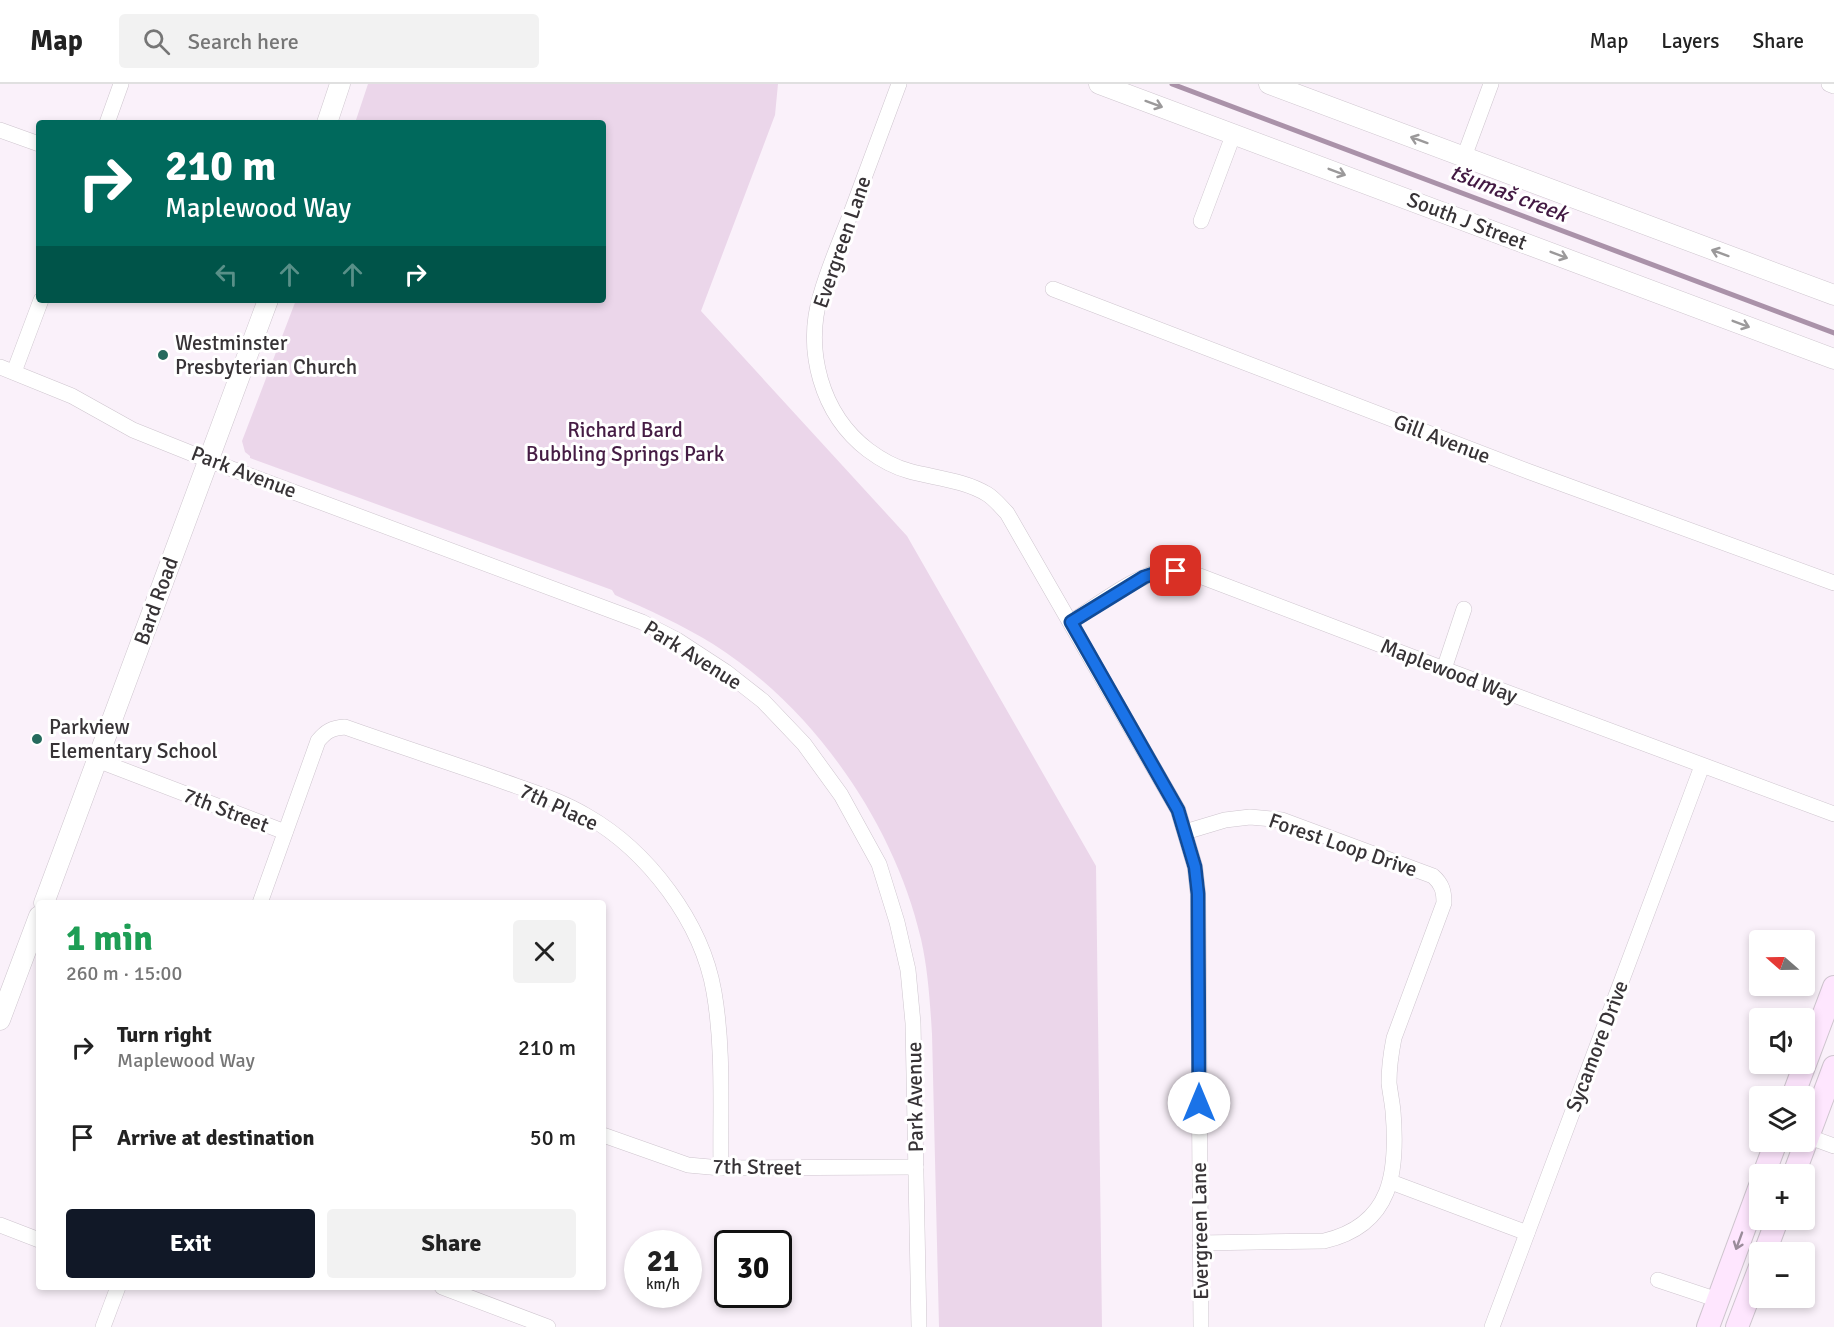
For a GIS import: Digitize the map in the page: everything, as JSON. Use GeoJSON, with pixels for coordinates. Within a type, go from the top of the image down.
{"type":"FeatureCollection","features":[{"type":"Feature","properties":{"kind":"main road"},"geometry":{"type":"LineString","coordinates":[[1797,1086],[1834,987]]}},
{"type":"Feature","properties":{"kind":"main road"},"geometry":{"type":"LineString","coordinates":[[1815,1115],[1834,1067]]}},
{"type":"Feature","properties":{"kind":"main road"},"geometry":{"type":"LineString","coordinates":[[1708,1327],[1749,1216]]}},
{"type":"Feature","properties":{"kind":"main road"},"geometry":{"type":"LineString","coordinates":[[1737,1327],[1749,1296]]}},
{"type":"Feature","properties":{"kind":"street"},"geometry":{"type":"LineString","coordinates":[[107,120],[121,84]]}},
{"type":"Feature","properties":{"kind":"street"},"geometry":{"type":"LineString","coordinates":[[328,120],[340,84]]}},
{"type":"Feature","properties":{"kind":"street","name":"Evergreen Lane"},"geometry":{"type":"LineString","coordinates":[[899,84],[820,295],[814,332],[816,363],[825,395],[846,428],[867,449],[888,464],[907,471],[963,484],[988,494],[1007,513],[1178,810],[1195,867],[1198,894],[1201,1327]]}},
{"type":"Feature","properties":{"kind":"street","name":"South J Street"},"geometry":{"type":"LineString","coordinates":[[1099,84],[1834,359]]}},
{"type":"Feature","properties":{"kind":"street"},"geometry":{"type":"LineString","coordinates":[[1269,84],[1834,295]]}},
{"type":"Feature","properties":{"kind":"street"},"geometry":{"type":"LineString","coordinates":[[1464,157],[1491,84]]}},
{"type":"Feature","properties":{"kind":"street"},"geometry":{"type":"LineString","coordinates":[[1829,84],[1834,86]]}},
{"type":"Feature","properties":{"kind":"street"},"geometry":{"type":"LineString","coordinates":[[0,130],[36,143]]}},
{"type":"Feature","properties":{"kind":"street"},"geometry":{"type":"LineString","coordinates":[[1201,220],[1234,133]]}},
{"type":"Feature","properties":{"kind":"street","name":"Gill Avenue"},"geometry":{"type":"LineString","coordinates":[[1053,289],[1530,472],[1834,583]]}},
{"type":"Feature","properties":{"kind":"street"},"geometry":{"type":"LineString","coordinates":[[7,369],[39,303]]}},
{"type":"Feature","properties":{"kind":"street","name":"Bard Road"},"geometry":{"type":"LineString","coordinates":[[45,900],[267,303]]}},
{"type":"Feature","properties":{"kind":"street","name":"Park Avenue"},"geometry":{"type":"LineString","coordinates":[[7,369],[72,396],[133,430],[208,460],[642,622],[677,640],[726,672],[763,701],[804,744],[841,795],[879,864],[897,922],[908,970],[914,1023],[919,1327]]}},
{"type":"Feature","properties":{"kind":"street","name":"Maplewood Way"},"geometry":{"type":"LineString","coordinates":[[1071,622],[1144,577],[1159,572],[1192,573],[1834,814]]}},
{"type":"Feature","properties":{"kind":"street"},"geometry":{"type":"LineString","coordinates":[[1444,669],[1464,609]]}},
{"type":"Feature","properties":{"kind":"street","name":"7th Place"},"geometry":{"type":"LineString","coordinates":[[285,832],[318,741],[325,732],[345,727],[553,799],[588,816],[612,833],[653,870],[674,897],[702,951],[714,989],[719,1035],[721,1168]]}},
{"type":"Feature","properties":{"kind":"street","name":"7th Street"},"geometry":{"type":"LineString","coordinates":[[97,760],[285,832],[261,900]]}},
{"type":"Feature","properties":{"kind":"street","name":"Sycamore Drive"},"geometry":{"type":"LineString","coordinates":[[1492,1327],[1702,766]]}},
{"type":"Feature","properties":{"kind":"street","name":"Forest Loop Drive"},"geometry":{"type":"LineString","coordinates":[[1185,832],[1225,820],[1250,817],[1282,819],[1433,876],[1440,883],[1444,893],[1444,903],[1398,1026],[1390,1059],[1389,1085],[1393,1110],[1394,1148],[1391,1182],[1380,1205],[1356,1228],[1338,1238],[1310,1242],[1200,1243]]}},
{"type":"Feature","properties":{"kind":"street"},"geometry":{"type":"LineString","coordinates":[[0,1020],[36,924]]}},
{"type":"Feature","properties":{"kind":"street","name":"7th Street"},"geometry":{"type":"LineString","coordinates":[[606,1136],[688,1165],[721,1168],[916,1167]]}},
{"type":"Feature","properties":{"kind":"street"},"geometry":{"type":"LineString","coordinates":[[1815,1138],[1834,1146]]}},
{"type":"Feature","properties":{"kind":"street"},"geometry":{"type":"LineString","coordinates":[[1391,1182],[1527,1233]]}},
{"type":"Feature","properties":{"kind":"street"},"geometry":{"type":"LineString","coordinates":[[0,1225],[36,1239]]}},
{"type":"Feature","properties":{"kind":"street"},"geometry":{"type":"LineString","coordinates":[[1658,1280],[1718,1300]]}},
{"type":"Feature","properties":{"kind":"street"},"geometry":{"type":"LineString","coordinates":[[103,1327],[117,1290]]}},
{"type":"Feature","properties":{"kind":"street"},"geometry":{"type":"LineString","coordinates":[[450,1290],[548,1327]]}},
{"type":"Feature","properties":{"kind":"green space","name":"Richard Bard Bubbling Springs Park"},"geometry":{"type":"Polygon","coordinates":[[[368,84],[778,84],[775,115],[701,311],[907,536],[1096,866],[1102,1327],[939,1327],[932,1034],[927,974],[921,939],[908,896],[891,853],[870,812],[845,772],[816,735],[784,701],[750,670],[713,644],[615,595],[612,590],[250,458],[245,452],[242,441],[295,303],[606,303],[606,120],[356,120],[368,84]]]}},
{"type":"Feature","properties":{"kind":"waterway","name":"tšumaš creek"},"geometry":{"type":"LineString","coordinates":[[1172,84],[1834,333]]}},
{"type":"Feature","properties":{"kind":"place","name":"Westminster Presbyterian Church"},"geometry":{"type":"Point","coordinates":[163,355]}},
{"type":"Feature","properties":{"kind":"place","name":"Parkview Elementary School"},"geometry":{"type":"Point","coordinates":[37,739]}},
{"type":"Feature","properties":{"kind":"route"},"geometry":{"type":"LineString","coordinates":[[1176,571],[1159,572],[1144,577],[1071,622],[1178,810],[1195,867],[1198,894],[1199,1103]]}}]}
